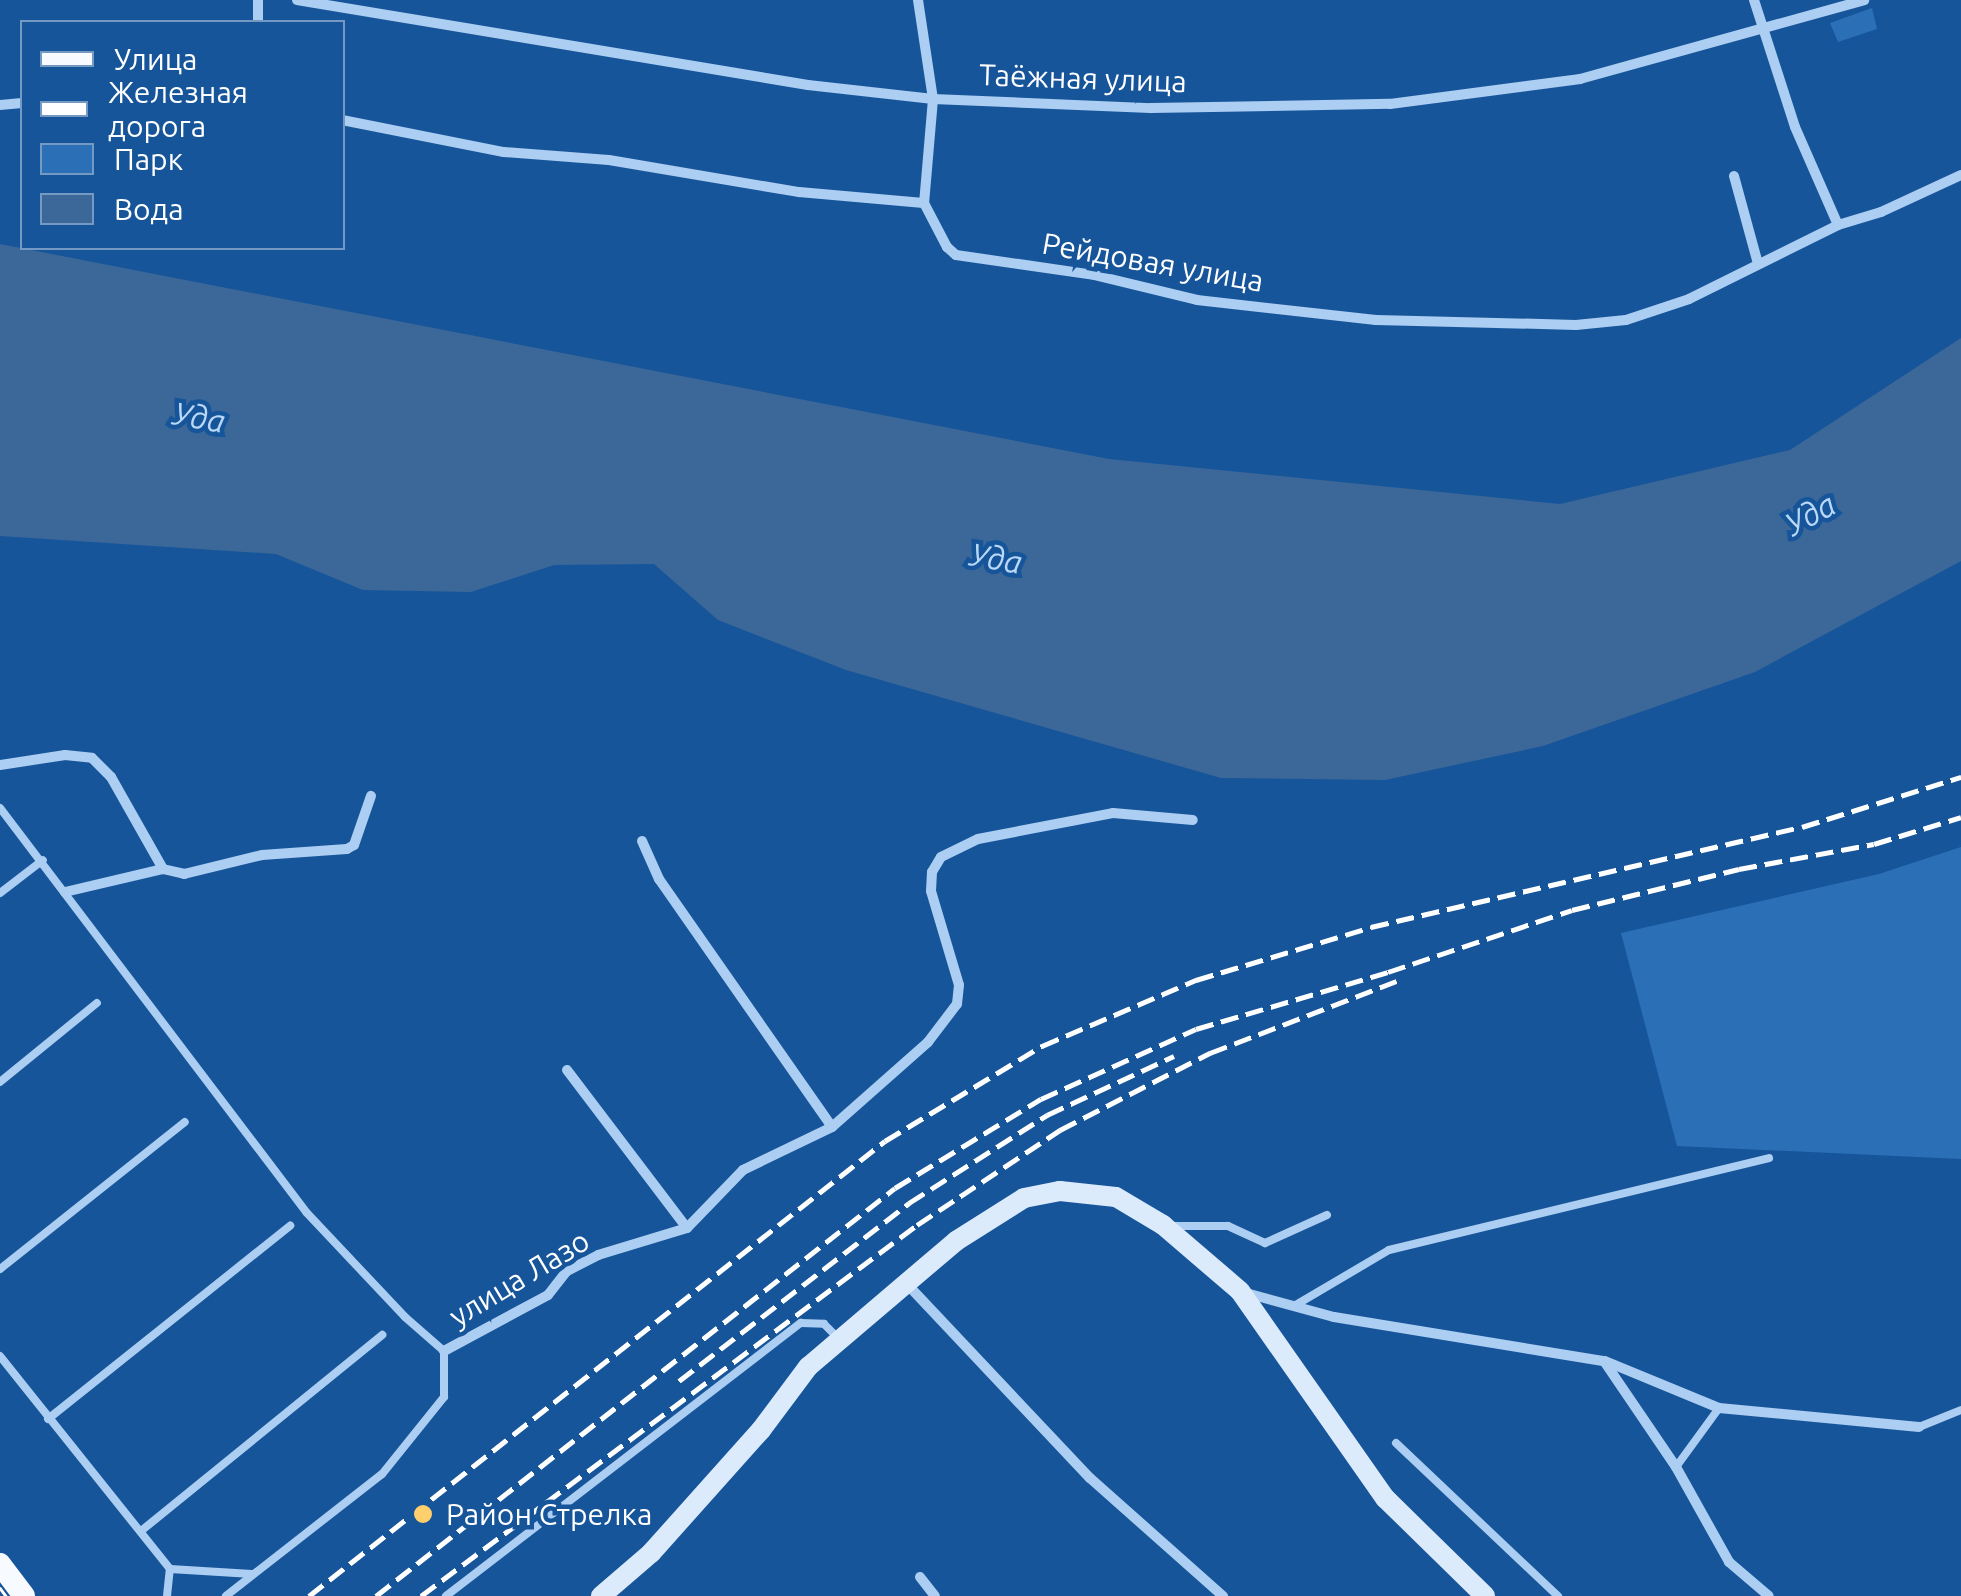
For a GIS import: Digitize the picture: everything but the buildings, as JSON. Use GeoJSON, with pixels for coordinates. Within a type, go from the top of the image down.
{"type":"FeatureCollection","features":[{"type":"Feature","properties":{"kind":"main road"},"geometry":{"type":"LineString","coordinates":[[0,1564],[24,1596]]}},
{"type":"Feature","properties":{"kind":"street","name":"Таёжная улица"},"geometry":{"type":"LineString","coordinates":[[297,0],[808,85],[933,99],[1151,108],[1390,104],[1580,79],[1864,0]]}},
{"type":"Feature","properties":{"kind":"street"},"geometry":{"type":"LineString","coordinates":[[345,121],[504,152],[609,160],[799,192],[924,204],[933,99],[918,0]]}},
{"type":"Feature","properties":{"kind":"street"},"geometry":{"type":"LineString","coordinates":[[1754,0],[1795,127],[1838,225]]}},
{"type":"Feature","properties":{"kind":"street","name":"Рейдовая улица"},"geometry":{"type":"LineString","coordinates":[[924,204],[947,247],[956,255],[1094,275],[1197,300],[1376,320],[1576,325],[1626,320],[1689,299],[1838,225],[1881,212],[1961,175]]}},
{"type":"Feature","properties":{"kind":"street"},"geometry":{"type":"LineString","coordinates":[[1734,176],[1758,264]]}},
{"type":"Feature","properties":{"kind":"street"},"geometry":{"type":"LineString","coordinates":[[0,765],[65,755],[92,758],[111,778],[163,869]]}},
{"type":"Feature","properties":{"kind":"street"},"geometry":{"type":"LineString","coordinates":[[65,892],[163,869],[184,874],[262,855],[347,849],[354,845],[371,796]]}},
{"type":"Feature","properties":{"kind":"street","name":"улица Лазо"},"geometry":{"type":"LineString","coordinates":[[444,1351],[548,1295],[567,1270],[598,1255],[688,1228],[744,1170],[832,1127],[928,1042],[957,1004],[958,986],[930,891],[932,872],[941,857],[978,839],[1113,812],[1194,820]]}},
{"type":"Feature","properties":{"kind":"street"},"geometry":{"type":"LineString","coordinates":[[642,841],[659,880],[832,1127]]}},
{"type":"Feature","properties":{"kind":"street"},"geometry":{"type":"LineString","coordinates":[[568,1070],[688,1228]]}},
{"type":"Feature","properties":{"kind":"street"},"geometry":{"type":"LineString","coordinates":[[601,1596],[650,1553],[761,1430],[808,1367],[956,1240],[1024,1198],[1060,1191],[1116,1197],[1163,1226],[1240,1291],[1386,1498],[1486,1596]]}},
{"type":"Feature","properties":{"kind":"street"},"geometry":{"type":"LineString","coordinates":[[906,1283],[1090,1478],[1223,1596]]}},
{"type":"Feature","properties":{"kind":"street"},"geometry":{"type":"LineString","coordinates":[[1240,1291],[1334,1317],[1604,1361],[1720,1408],[1918,1427]]}},
{"type":"Feature","properties":{"kind":"street"},"geometry":{"type":"LineString","coordinates":[[1604,1361],[1676,1467],[1730,1562],[1769,1596]]}},
{"type":"Feature","properties":{"kind":"street"},"geometry":{"type":"LineString","coordinates":[[920,1577],[935,1596]]}},
{"type":"Feature","properties":{"kind":"lane"},"geometry":{"type":"LineString","coordinates":[[0,808],[308,1213],[404,1317],[444,1351],[444,1397],[395,1460],[226,1596]]}},
{"type":"Feature","properties":{"kind":"lane"},"geometry":{"type":"LineString","coordinates":[[0,893],[43,860]]}},
{"type":"Feature","properties":{"kind":"lane"},"geometry":{"type":"LineString","coordinates":[[0,1082],[97,1003]]}},
{"type":"Feature","properties":{"kind":"lane"},"geometry":{"type":"LineString","coordinates":[[0,1269],[186,1122]]}},
{"type":"Feature","properties":{"kind":"lane"},"geometry":{"type":"LineString","coordinates":[[1294,1306],[1389,1250],[1768,1158]]}},
{"type":"Feature","properties":{"kind":"lane"},"geometry":{"type":"LineString","coordinates":[[1163,1226],[1228,1226],[1265,1243],[1327,1215]]}},
{"type":"Feature","properties":{"kind":"lane"},"geometry":{"type":"LineString","coordinates":[[48,1418],[290,1226]]}},
{"type":"Feature","properties":{"kind":"lane"},"geometry":{"type":"LineString","coordinates":[[446,1596],[801,1323],[824,1324],[840,1340]]}},
{"type":"Feature","properties":{"kind":"lane"},"geometry":{"type":"LineString","coordinates":[[141,1531],[382,1335]]}},
{"type":"Feature","properties":{"kind":"lane"},"geometry":{"type":"LineString","coordinates":[[0,1356],[170,1569],[167,1596]]}},
{"type":"Feature","properties":{"kind":"lane"},"geometry":{"type":"LineString","coordinates":[[1676,1467],[1720,1408]]}},
{"type":"Feature","properties":{"kind":"lane"},"geometry":{"type":"LineString","coordinates":[[1918,1427],[1961,1410]]}},
{"type":"Feature","properties":{"kind":"lane"},"geometry":{"type":"LineString","coordinates":[[1396,1443],[1558,1596]]}},
{"type":"Feature","properties":{"kind":"lane"},"geometry":{"type":"LineString","coordinates":[[170,1569],[252,1574]]}},
{"type":"Feature","properties":{"kind":"green space"},"geometry":{"type":"Polygon","coordinates":[[[1872,8],[1877,29],[1838,42],[1830,23],[1872,8]]]}},
{"type":"Feature","properties":{"kind":"green space"},"geometry":{"type":"Polygon","coordinates":[[[1961,847],[1961,1159],[1677,1146],[1621,933],[1879,874],[1961,847]]]}},
{"type":"Feature","properties":{"kind":"water","name":"Уда"},"geometry":{"type":"Polygon","coordinates":[[[0,244],[1109,459],[1560,504],[1790,450],[1961,338],[1961,561],[1755,672],[1543,746],[1385,780],[1221,778],[846,670],[718,620],[654,564],[554,565],[471,592],[363,590],[276,554],[0,536],[0,244]]]}},
{"type":"Feature","properties":{"kind":"tram line"},"geometry":{"type":"LineString","coordinates":[[0,1588],[6,1596]]}},
{"type":"Feature","properties":{"kind":"railway"},"geometry":{"type":"LineString","coordinates":[[309,1596],[885,1141],[1042,1046],[1196,980],[1371,927],[1802,827],[1961,777]]}},
{"type":"Feature","properties":{"kind":"railway"},"geometry":{"type":"LineString","coordinates":[[376,1596],[895,1188],[1041,1099],[1196,1029],[1388,972],[1572,910],[1739,869],[1874,844],[1961,817]]}},
{"type":"Feature","properties":{"kind":"railway"},"geometry":{"type":"LineString","coordinates":[[421,1596],[917,1225],[1060,1130],[1210,1053],[1397,981]]}},
{"type":"Feature","properties":{"kind":"railway"},"geometry":{"type":"LineString","coordinates":[[679,1381],[909,1203],[1047,1115],[1174,1056]]}},
{"type":"Feature","properties":{"kind":"place","name":"Район Стрелка"},"geometry":{"type":"Point","coordinates":[423,1514]}}]}
